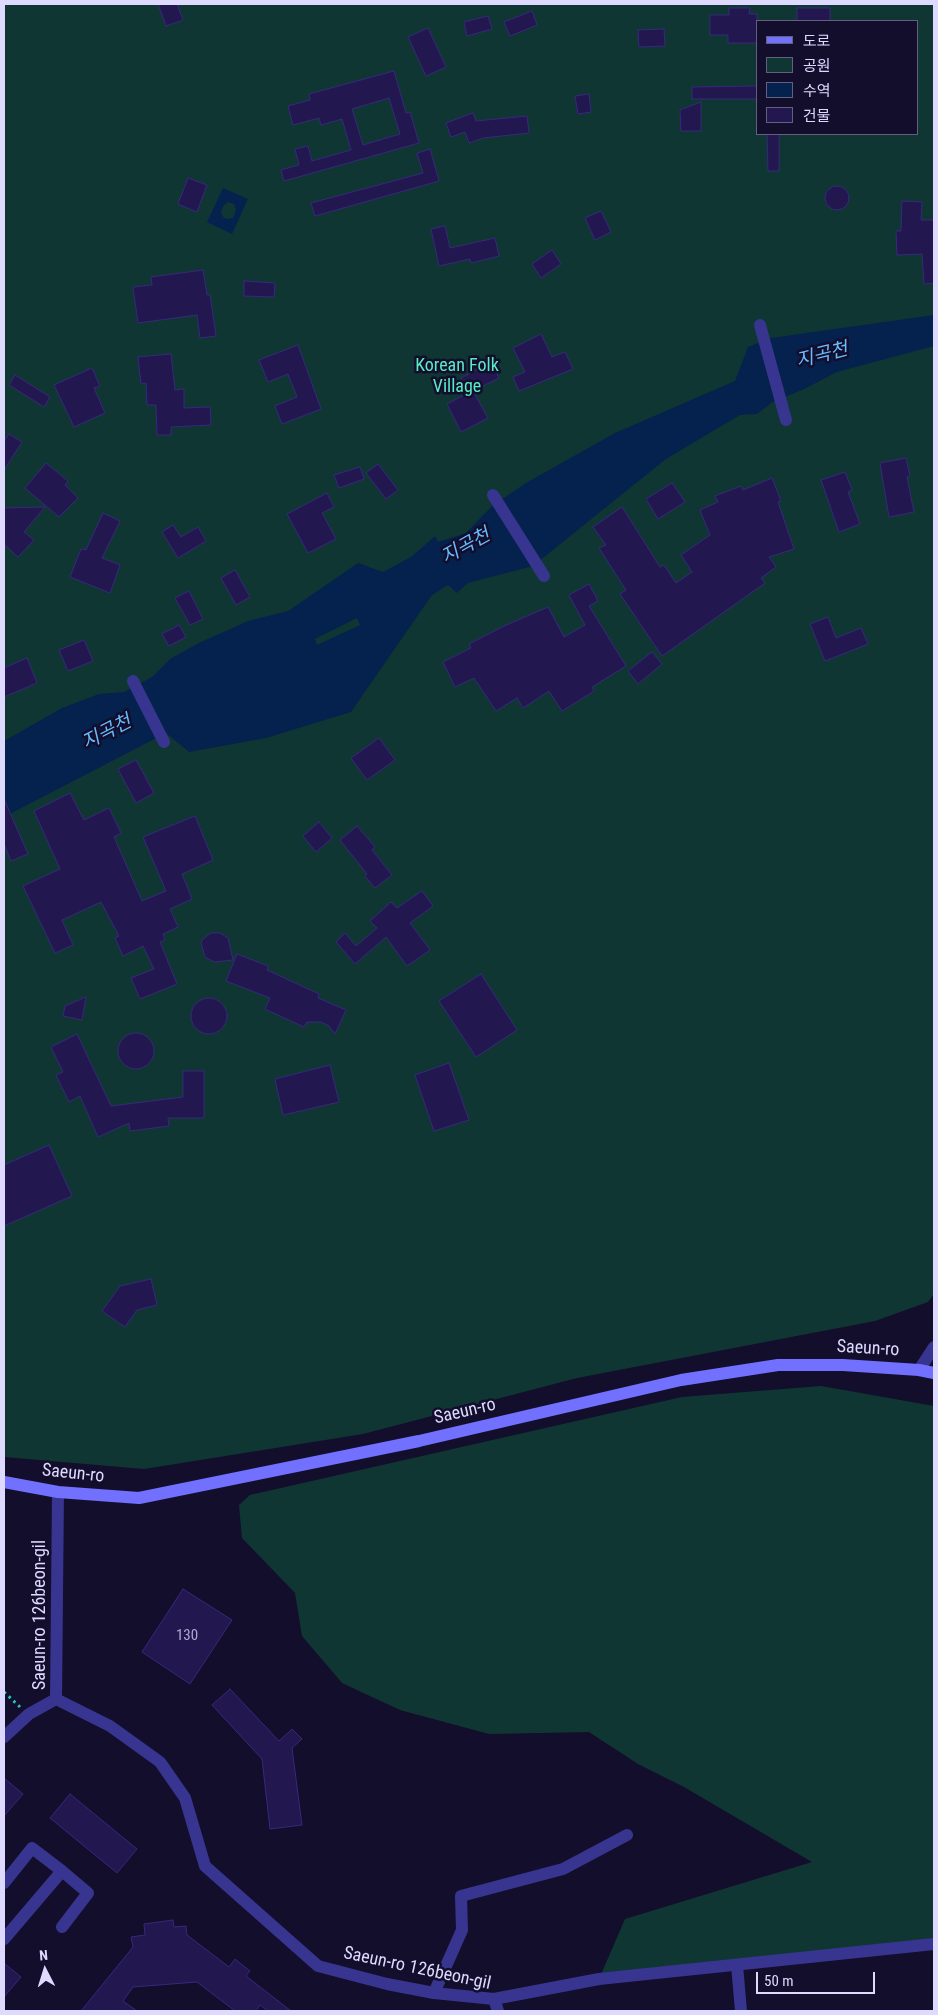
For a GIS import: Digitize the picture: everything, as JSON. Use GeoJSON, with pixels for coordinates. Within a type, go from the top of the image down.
{"type":"FeatureCollection","features":[{"type":"Feature","properties":{"kind":"main road","name":"Saeun-ro"},"geometry":{"type":"LineString","coordinates":[[4,1482],[58,1492],[139,1498],[419,1441],[681,1380],[778,1365],[843,1365],[919,1370],[934,1374]]}},
{"type":"Feature","properties":{"kind":"street"},"geometry":{"type":"LineString","coordinates":[[760,325],[786,420]]}},
{"type":"Feature","properties":{"kind":"street"},"geometry":{"type":"LineString","coordinates":[[493,494],[544,576]]}},
{"type":"Feature","properties":{"kind":"street"},"geometry":{"type":"LineString","coordinates":[[133,681],[164,742]]}},
{"type":"Feature","properties":{"kind":"street"},"geometry":{"type":"LineString","coordinates":[[919,1370],[934,1347]]}},
{"type":"Feature","properties":{"kind":"street","name":"Saeun-ro 126beon-gil"},"geometry":{"type":"LineString","coordinates":[[58,1492],[56,1699],[110,1726],[160,1762],[185,1798],[205,1866],[318,1966],[387,1984],[496,2005],[599,1980],[934,1944]]}},
{"type":"Feature","properties":{"kind":"street"},"geometry":{"type":"LineString","coordinates":[[4,1738],[28,1714],[56,1699]]}},
{"type":"Feature","properties":{"kind":"street"},"geometry":{"type":"LineString","coordinates":[[434,1993],[462,1930],[461,1896],[563,1869],[627,1835]]}},
{"type":"Feature","properties":{"kind":"street"},"geometry":{"type":"LineString","coordinates":[[4,1882],[32,1848],[88,1893],[62,1927]]}},
{"type":"Feature","properties":{"kind":"street"},"geometry":{"type":"LineString","coordinates":[[4,1939],[62,1872]]}},
{"type":"Feature","properties":{"kind":"street"},"geometry":{"type":"LineString","coordinates":[[737,1965],[741,2011]]}},
{"type":"Feature","properties":{"kind":"path"},"geometry":{"type":"LineString","coordinates":[[4,1692],[28,1714]]}},
{"type":"Feature","properties":{"kind":"green space","name":"Korean Folk Village"},"geometry":{"type":"Polygon","coordinates":[[[4,4],[934,4],[934,1294],[928,1302],[875,1321],[577,1378],[363,1434],[144,1469],[4,1457],[4,4]]]}},
{"type":"Feature","properties":{"kind":"green space"},"geometry":{"type":"Polygon","coordinates":[[[821,1386],[934,1406],[934,1939],[599,1979],[625,1919],[812,1862],[684,1787],[638,1764],[589,1732],[489,1734],[400,1710],[342,1683],[302,1636],[295,1593],[242,1538],[239,1505],[250,1495],[682,1397],[821,1386]]]}},
{"type":"Feature","properties":{"kind":"water"},"geometry":{"type":"Polygon","coordinates":[[[223,188],[248,199],[232,234],[207,222],[223,188]],[[228,202],[223,206],[221,213],[224,218],[233,218],[236,210],[234,204],[228,202]]]}},
{"type":"Feature","properties":{"kind":"water","name":"지곡천"},"geometry":{"type":"Polygon","coordinates":[[[934,315],[934,346],[837,372],[773,402],[757,414],[740,415],[666,459],[533,566],[468,583],[457,593],[448,585],[432,595],[351,712],[266,738],[189,752],[166,733],[4,817],[4,741],[62,708],[99,694],[124,692],[152,677],[170,659],[199,643],[248,621],[288,611],[358,563],[383,572],[411,557],[435,536],[438,542],[466,533],[492,506],[526,483],[615,433],[735,381],[748,347],[771,338],[934,315]],[[357,618],[315,639],[317,645],[360,625],[357,618]]]}},
{"type":"Feature","properties":{"kind":"building"},"geometry":{"type":"Polygon","coordinates":[[[158,4],[177,4],[183,20],[166,26],[158,4]]]}},
{"type":"Feature","properties":{"kind":"building"},"geometry":{"type":"Polygon","coordinates":[[[729,8],[750,8],[749,14],[757,14],[756,43],[728,43],[728,35],[710,35],[710,15],[729,15],[729,8]]]}},
{"type":"Feature","properties":{"kind":"building"},"geometry":{"type":"Polygon","coordinates":[[[797,8],[830,8],[830,20],[797,20],[797,8]]]}},
{"type":"Feature","properties":{"kind":"building"},"geometry":{"type":"Polygon","coordinates":[[[532,11],[537,25],[510,36],[504,22],[532,11]]]}},
{"type":"Feature","properties":{"kind":"building"},"geometry":{"type":"Polygon","coordinates":[[[488,16],[492,29],[467,36],[464,22],[488,16]]]}},
{"type":"Feature","properties":{"kind":"building"},"geometry":{"type":"Polygon","coordinates":[[[428,28],[446,67],[426,76],[408,37],[428,28]]]}},
{"type":"Feature","properties":{"kind":"building"},"geometry":{"type":"Polygon","coordinates":[[[664,29],[665,46],[639,47],[638,30],[664,29]]]}},
{"type":"Feature","properties":{"kind":"building"},"geometry":{"type":"Polygon","coordinates":[[[394,71],[406,113],[410,112],[419,143],[284,181],[281,170],[299,165],[295,149],[308,146],[312,161],[351,150],[342,119],[321,125],[319,118],[293,125],[288,106],[310,100],[309,94],[394,71]],[[389,98],[352,109],[363,145],[400,134],[389,98]]]}},
{"type":"Feature","properties":{"kind":"building"},"geometry":{"type":"Polygon","coordinates":[[[756,86],[756,99],[692,99],[692,87],[756,86]]]}},
{"type":"Feature","properties":{"kind":"building"},"geometry":{"type":"Polygon","coordinates":[[[589,94],[591,112],[578,114],[575,96],[589,94]]]}},
{"type":"Feature","properties":{"kind":"building"},"geometry":{"type":"Polygon","coordinates":[[[701,102],[701,131],[681,131],[680,110],[701,102]]]}},
{"type":"Feature","properties":{"kind":"building"},"geometry":{"type":"Polygon","coordinates":[[[473,113],[476,121],[527,116],[529,133],[483,138],[469,143],[465,132],[451,137],[446,123],[473,113]]]}},
{"type":"Feature","properties":{"kind":"building"},"geometry":{"type":"Polygon","coordinates":[[[767,135],[779,135],[779,171],[768,171],[767,135]]]}},
{"type":"Feature","properties":{"kind":"building"},"geometry":{"type":"Polygon","coordinates":[[[430,149],[439,181],[315,216],[311,203],[423,173],[417,153],[430,149]]]}},
{"type":"Feature","properties":{"kind":"building"},"geometry":{"type":"Polygon","coordinates":[[[188,178],[207,185],[197,212],[178,204],[188,178]]]}},
{"type":"Feature","properties":{"kind":"building"},"geometry":{"type":"Polygon","coordinates":[[[837,186],[846,189],[849,198],[846,207],[837,210],[828,207],[825,198],[828,189],[837,186]]]}},
{"type":"Feature","properties":{"kind":"building"},"geometry":{"type":"Polygon","coordinates":[[[902,201],[922,202],[921,220],[934,220],[934,283],[924,284],[922,254],[897,255],[896,231],[901,231],[902,201]]]}},
{"type":"Feature","properties":{"kind":"building"},"geometry":{"type":"Polygon","coordinates":[[[601,211],[611,232],[595,240],[585,218],[601,211]]]}},
{"type":"Feature","properties":{"kind":"building"},"geometry":{"type":"Polygon","coordinates":[[[445,226],[450,248],[495,238],[499,256],[471,263],[470,259],[439,266],[431,229],[445,226]]]}},
{"type":"Feature","properties":{"kind":"building"},"geometry":{"type":"Polygon","coordinates":[[[552,250],[561,264],[541,278],[532,264],[552,250]]]}},
{"type":"Feature","properties":{"kind":"building"},"geometry":{"type":"Polygon","coordinates":[[[203,270],[207,295],[210,295],[216,336],[200,338],[197,315],[138,323],[133,287],[152,285],[151,277],[203,270]]]}},
{"type":"Feature","properties":{"kind":"building"},"geometry":{"type":"Polygon","coordinates":[[[244,281],[275,283],[274,297],[244,296],[244,281]]]}},
{"type":"Feature","properties":{"kind":"building"},"geometry":{"type":"Polygon","coordinates":[[[541,334],[552,357],[565,352],[573,369],[519,391],[513,377],[525,372],[513,348],[541,334]]]}},
{"type":"Feature","properties":{"kind":"building"},"geometry":{"type":"Polygon","coordinates":[[[298,345],[321,409],[282,424],[275,406],[297,397],[288,374],[268,382],[259,360],[298,345]]]}},
{"type":"Feature","properties":{"kind":"building"},"geometry":{"type":"Polygon","coordinates":[[[171,354],[175,390],[184,389],[184,408],[210,407],[211,425],[171,427],[171,435],[157,435],[156,405],[147,405],[146,383],[141,384],[138,357],[171,354]]]}},
{"type":"Feature","properties":{"kind":"building"},"geometry":{"type":"Polygon","coordinates":[[[490,363],[499,378],[473,391],[488,418],[461,432],[447,404],[468,393],[461,378],[490,363]]]}},
{"type":"Feature","properties":{"kind":"building"},"geometry":{"type":"Polygon","coordinates":[[[92,368],[100,386],[94,388],[105,413],[74,427],[54,385],[92,368]]]}},
{"type":"Feature","properties":{"kind":"building"},"geometry":{"type":"Polygon","coordinates":[[[15,375],[50,397],[44,407],[9,385],[15,375]]]}},
{"type":"Feature","properties":{"kind":"building"},"geometry":{"type":"Polygon","coordinates":[[[9,434],[22,442],[4,470],[4,441],[9,434]]]}},
{"type":"Feature","properties":{"kind":"building"},"geometry":{"type":"Polygon","coordinates":[[[906,458],[910,476],[907,477],[914,512],[889,517],[880,463],[906,458]]]}},
{"type":"Feature","properties":{"kind":"building"},"geometry":{"type":"Polygon","coordinates":[[[46,463],[68,481],[65,485],[78,498],[59,517],[25,488],[46,463]]]}},
{"type":"Feature","properties":{"kind":"building"},"geometry":{"type":"Polygon","coordinates":[[[378,464],[398,490],[386,499],[366,473],[378,464]]]}},
{"type":"Feature","properties":{"kind":"building"},"geometry":{"type":"Polygon","coordinates":[[[360,467],[364,479],[339,488],[334,475],[360,467]]]}},
{"type":"Feature","properties":{"kind":"building"},"geometry":{"type":"Polygon","coordinates":[[[845,472],[852,490],[848,492],[860,524],[839,532],[821,480],[845,472]]]}},
{"type":"Feature","properties":{"kind":"building"},"geometry":{"type":"Polygon","coordinates":[[[772,478],[781,501],[778,502],[794,549],[769,557],[776,567],[761,578],[765,583],[662,656],[620,594],[626,590],[599,548],[606,545],[593,527],[622,507],[660,567],[664,565],[676,583],[692,572],[681,555],[710,535],[700,510],[718,502],[715,496],[741,486],[743,490],[772,478]]]}},
{"type":"Feature","properties":{"kind":"building"},"geometry":{"type":"Polygon","coordinates":[[[672,483],[685,502],[658,519],[646,499],[672,483]]]}},
{"type":"Feature","properties":{"kind":"building"},"geometry":{"type":"Polygon","coordinates":[[[327,493],[334,507],[322,513],[336,539],[308,553],[287,514],[327,493]]]}},
{"type":"Feature","properties":{"kind":"building"},"geometry":{"type":"Polygon","coordinates":[[[45,507],[24,532],[34,540],[18,557],[4,544],[4,508],[45,507]]]}},
{"type":"Feature","properties":{"kind":"building"},"geometry":{"type":"Polygon","coordinates":[[[103,513],[120,521],[102,558],[120,565],[110,593],[70,577],[81,549],[86,550],[103,513]]]}},
{"type":"Feature","properties":{"kind":"building"},"geometry":{"type":"Polygon","coordinates":[[[173,525],[181,537],[198,527],[206,541],[178,558],[162,532],[173,525]]]}},
{"type":"Feature","properties":{"kind":"building"},"geometry":{"type":"Polygon","coordinates":[[[235,570],[250,597],[236,605],[221,578],[235,570]]]}},
{"type":"Feature","properties":{"kind":"building"},"geometry":{"type":"Polygon","coordinates":[[[589,584],[598,601],[589,606],[626,666],[592,687],[594,691],[562,711],[549,691],[523,708],[517,698],[496,711],[474,678],[455,687],[443,662],[471,648],[469,644],[504,626],[548,607],[564,637],[585,625],[569,595],[589,584]]]}},
{"type":"Feature","properties":{"kind":"building"},"geometry":{"type":"Polygon","coordinates":[[[189,591],[203,619],[190,625],[175,598],[189,591]]]}},
{"type":"Feature","properties":{"kind":"building"},"geometry":{"type":"Polygon","coordinates":[[[828,617],[836,638],[861,628],[868,644],[825,661],[810,624],[828,617]]]}},
{"type":"Feature","properties":{"kind":"building"},"geometry":{"type":"Polygon","coordinates":[[[179,625],[186,637],[169,646],[162,634],[179,625]]]}},
{"type":"Feature","properties":{"kind":"building"},"geometry":{"type":"Polygon","coordinates":[[[84,640],[93,661],[68,671],[59,650],[84,640]]]}},
{"type":"Feature","properties":{"kind":"building"},"geometry":{"type":"Polygon","coordinates":[[[652,652],[662,664],[638,684],[628,671],[652,652]]]}},
{"type":"Feature","properties":{"kind":"building"},"geometry":{"type":"Polygon","coordinates":[[[27,658],[37,683],[4,697],[4,668],[27,658]]]}},
{"type":"Feature","properties":{"kind":"building"},"geometry":{"type":"Polygon","coordinates":[[[379,738],[395,760],[367,780],[351,758],[379,738]]]}},
{"type":"Feature","properties":{"kind":"building"},"geometry":{"type":"Polygon","coordinates":[[[136,760],[154,793],[136,803],[118,769],[136,760]]]}},
{"type":"Feature","properties":{"kind":"building"},"geometry":{"type":"Polygon","coordinates":[[[70,793],[84,820],[109,808],[121,833],[114,837],[142,901],[166,891],[143,837],[195,816],[213,860],[182,874],[192,899],[170,909],[178,927],[163,934],[165,940],[160,942],[177,984],[140,999],[131,978],[154,969],[143,946],[123,956],[115,938],[119,936],[101,902],[62,920],[73,945],[55,953],[23,886],[60,869],[34,811],[70,793]]]}},
{"type":"Feature","properties":{"kind":"building"},"geometry":{"type":"Polygon","coordinates":[[[4,799],[28,854],[11,861],[4,844],[4,799]]]}},
{"type":"Feature","properties":{"kind":"building"},"geometry":{"type":"Polygon","coordinates":[[[319,822],[332,838],[316,852],[303,836],[319,822]]]}},
{"type":"Feature","properties":{"kind":"building"},"geometry":{"type":"Polygon","coordinates":[[[357,826],[375,847],[372,850],[392,875],[375,888],[365,876],[367,874],[340,840],[357,826]]]}},
{"type":"Feature","properties":{"kind":"building"},"geometry":{"type":"Polygon","coordinates":[[[422,891],[433,906],[410,923],[430,950],[407,966],[386,937],[355,964],[336,942],[345,933],[356,946],[377,928],[370,921],[391,902],[397,908],[422,891]]]}},
{"type":"Feature","properties":{"kind":"building"},"geometry":{"type":"Polygon","coordinates":[[[211,933],[220,933],[228,938],[233,960],[214,962],[205,957],[201,943],[211,933]]]}},
{"type":"Feature","properties":{"kind":"building"},"geometry":{"type":"Polygon","coordinates":[[[237,954],[268,966],[267,970],[319,994],[318,998],[346,1010],[335,1034],[329,1026],[321,1022],[307,1022],[304,1027],[265,1009],[270,998],[226,981],[237,954]]]}},
{"type":"Feature","properties":{"kind":"building"},"geometry":{"type":"Polygon","coordinates":[[[481,974],[517,1030],[476,1057],[439,1001],[481,974]]]}},
{"type":"Feature","properties":{"kind":"building"},"geometry":{"type":"Polygon","coordinates":[[[86,997],[82,1020],[63,1016],[65,1006],[86,997]]]}},
{"type":"Feature","properties":{"kind":"building"},"geometry":{"type":"Polygon","coordinates":[[[209,998],[216,999],[222,1003],[226,1009],[226,1023],[222,1029],[216,1033],[209,1034],[202,1033],[196,1029],[192,1023],[191,1016],[192,1009],[196,1003],[202,999],[209,998]]]}},
{"type":"Feature","properties":{"kind":"building"},"geometry":{"type":"Polygon","coordinates":[[[136,1033],[143,1034],[149,1038],[153,1044],[153,1058],[149,1064],[143,1068],[136,1069],[129,1068],[123,1064],[119,1058],[118,1051],[119,1044],[123,1038],[129,1034],[136,1033]]]}},
{"type":"Feature","properties":{"kind":"building"},"geometry":{"type":"Polygon","coordinates":[[[77,1034],[111,1106],[183,1097],[183,1071],[204,1071],[204,1118],[168,1118],[169,1126],[130,1131],[129,1123],[98,1137],[80,1096],[69,1102],[56,1075],[63,1072],[51,1047],[77,1034]]]}},
{"type":"Feature","properties":{"kind":"building"},"geometry":{"type":"Polygon","coordinates":[[[449,1063],[469,1120],[434,1131],[415,1075],[449,1063]]]}},
{"type":"Feature","properties":{"kind":"building"},"geometry":{"type":"Polygon","coordinates":[[[330,1065],[339,1102],[283,1115],[275,1079],[330,1065]]]}},
{"type":"Feature","properties":{"kind":"building"},"geometry":{"type":"Polygon","coordinates":[[[49,1145],[72,1196],[4,1226],[4,1165],[49,1145]]]}},
{"type":"Feature","properties":{"kind":"building"},"geometry":{"type":"Polygon","coordinates":[[[151,1279],[157,1305],[137,1310],[125,1327],[102,1311],[120,1286],[151,1279]]]}},
{"type":"Feature","properties":{"kind":"building"},"geometry":{"type":"Polygon","coordinates":[[[183,1589],[232,1620],[190,1684],[142,1652],[183,1589]]]}},
{"type":"Feature","properties":{"kind":"building"},"geometry":{"type":"Polygon","coordinates":[[[230,1689],[279,1741],[292,1729],[302,1739],[292,1748],[302,1825],[270,1829],[262,1759],[212,1705],[230,1689]]]}},
{"type":"Feature","properties":{"kind":"building"},"geometry":{"type":"Polygon","coordinates":[[[4,1778],[23,1794],[4,1816],[4,1778]]]}},
{"type":"Feature","properties":{"kind":"building"},"geometry":{"type":"Polygon","coordinates":[[[70,1794],[137,1849],[117,1873],[50,1818],[70,1794]]]}},
{"type":"Feature","properties":{"kind":"building"},"geometry":{"type":"Polygon","coordinates":[[[173,1920],[174,1927],[186,1926],[187,1935],[229,1967],[235,1959],[250,1971],[246,1976],[291,2011],[268,2011],[260,2005],[256,2011],[235,2011],[197,1982],[133,1987],[123,2001],[137,2011],[81,2011],[133,1947],[131,1937],[145,1935],[144,1924],[173,1920]]]}},
{"type":"Feature","properties":{"kind":"building"},"geometry":{"type":"Polygon","coordinates":[[[4,1963],[21,1977],[4,1997],[4,1963]]]}}]}
